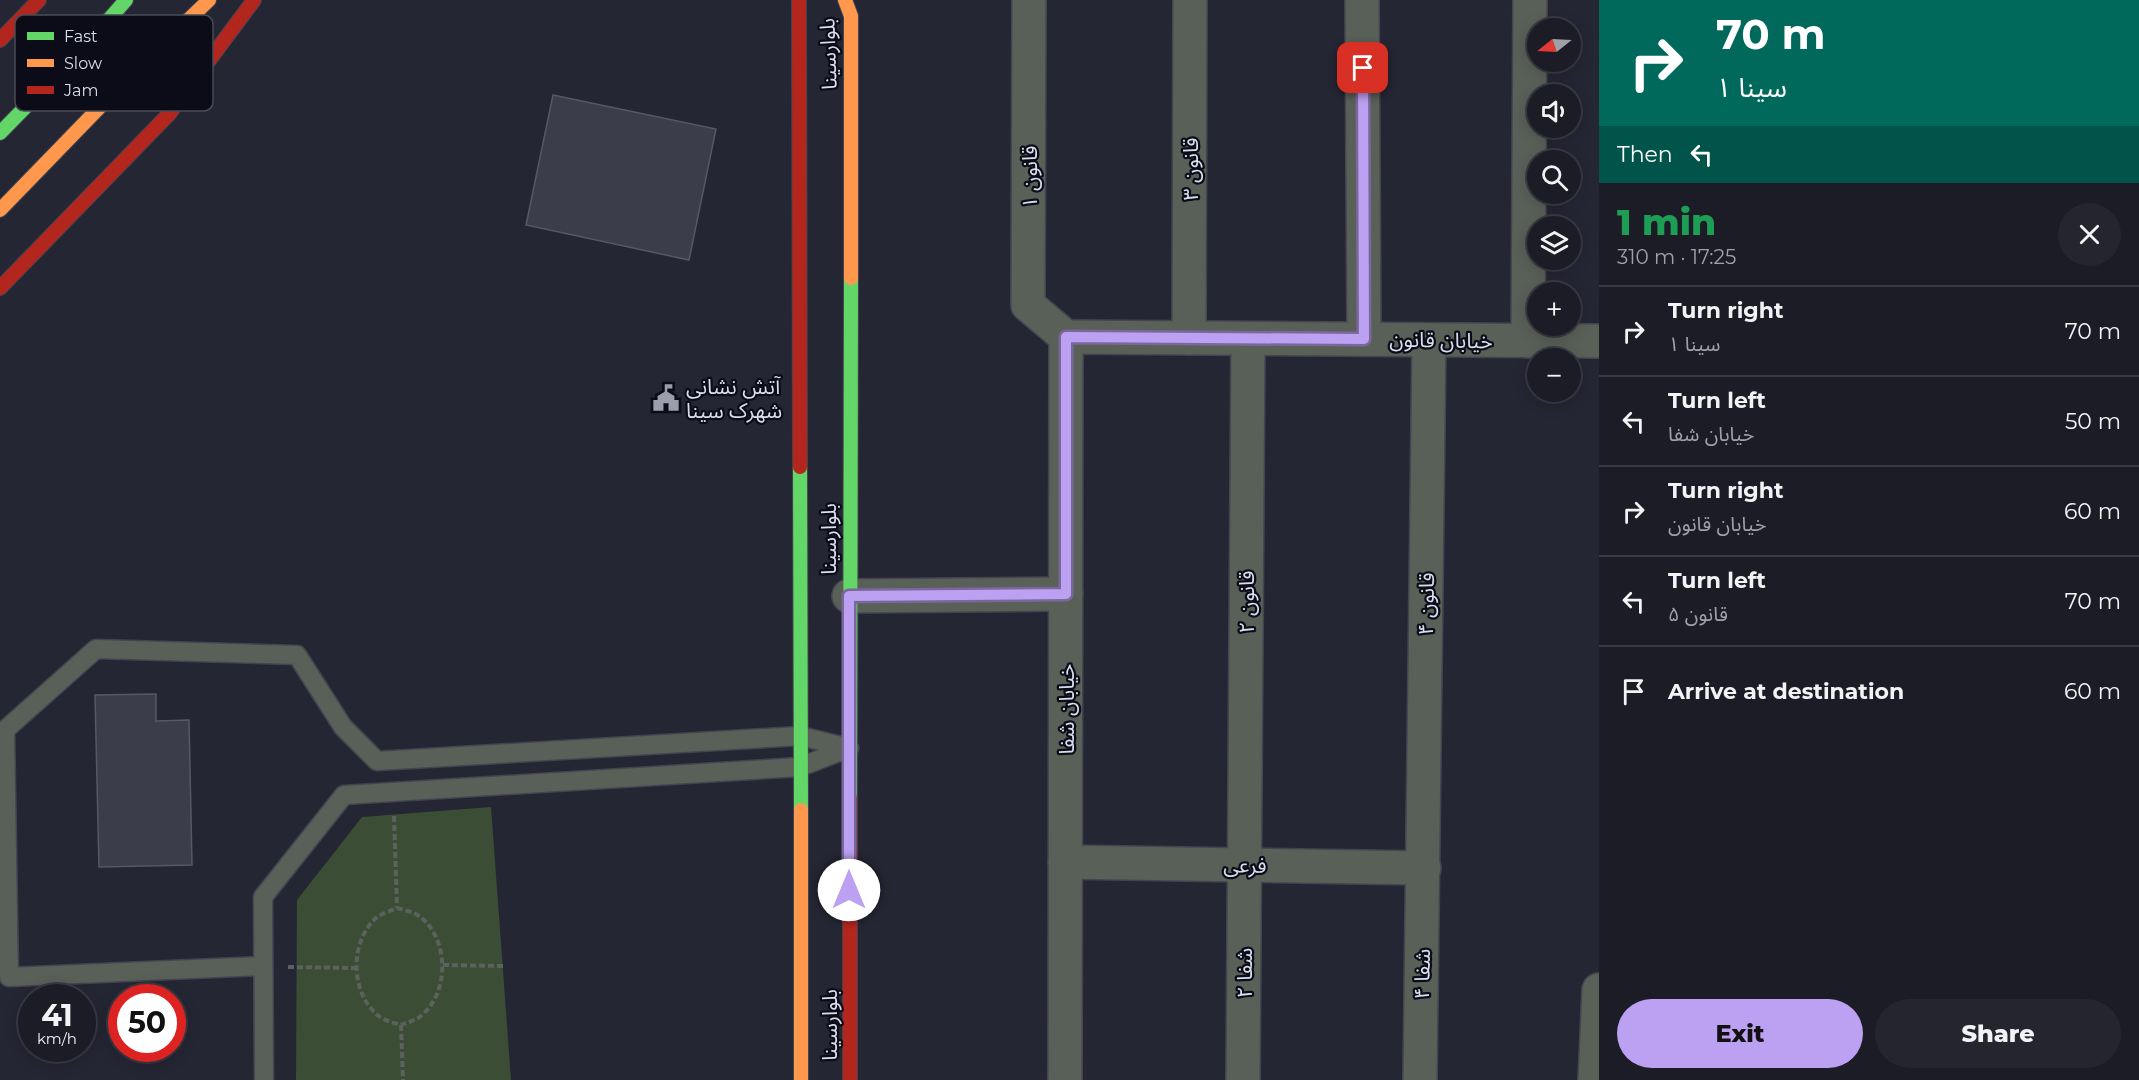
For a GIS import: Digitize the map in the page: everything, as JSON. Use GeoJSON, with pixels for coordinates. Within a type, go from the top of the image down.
{"type":"FeatureCollection","features":[{"type":"Feature","properties":{"kind":"main road"},"geometry":{"type":"LineString","coordinates":[[24,15],[39,0]]}},
{"type":"Feature","properties":{"kind":"main road"},"geometry":{"type":"LineString","coordinates":[[113,15],[126,0]]}},
{"type":"Feature","properties":{"kind":"main road"},"geometry":{"type":"LineString","coordinates":[[193,15],[209,0]]}},
{"type":"Feature","properties":{"kind":"main road"},"geometry":{"type":"LineString","coordinates":[[213,55],[254,0]]}},
{"type":"Feature","properties":{"kind":"main road","name":"بلوارسینا"},"geometry":{"type":"LineString","coordinates":[[799,0],[801,1080]]}},
{"type":"Feature","properties":{"kind":"main road","name":"بلوارسینا"},"geometry":{"type":"LineString","coordinates":[[845,0],[851,16],[850,1080]]}},
{"type":"Feature","properties":{"kind":"main road"},"geometry":{"type":"LineString","coordinates":[[0,40],[15,25]]}},
{"type":"Feature","properties":{"kind":"main road"},"geometry":{"type":"LineString","coordinates":[[0,133],[22,111]]}},
{"type":"Feature","properties":{"kind":"main road"},"geometry":{"type":"LineString","coordinates":[[0,210],[96,111]]}},
{"type":"Feature","properties":{"kind":"main road"},"geometry":{"type":"LineString","coordinates":[[0,288],[171,111]]}},
{"type":"Feature","properties":{"kind":"street","name":"قانون ۱"},"geometry":{"type":"LineString","coordinates":[[1029,0],[1028,305],[1066,337]]}},
{"type":"Feature","properties":{"kind":"street","name":"قانون ۳"},"geometry":{"type":"LineString","coordinates":[[1189,338],[1190,0]]}},
{"type":"Feature","properties":{"kind":"street"},"geometry":{"type":"LineString","coordinates":[[1362,0],[1364,339]]}},
{"type":"Feature","properties":{"kind":"street"},"geometry":{"type":"LineString","coordinates":[[1528,341],[1530,0]]}},
{"type":"Feature","properties":{"kind":"street","name":"خیابان قانون"},"geometry":{"type":"LineString","coordinates":[[1066,337],[1599,341]]}},
{"type":"Feature","properties":{"kind":"street","name":"خیابان شفا"},"geometry":{"type":"LineString","coordinates":[[1065,1080],[1066,337]]}},
{"type":"Feature","properties":{"kind":"street","name":"قانون ۲"},"geometry":{"type":"LineString","coordinates":[[1244,865],[1248,339]]}},
{"type":"Feature","properties":{"kind":"street","name":"قانون ۴"},"geometry":{"type":"LineString","coordinates":[[1424,868],[1429,340]]}},
{"type":"Feature","properties":{"kind":"street"},"geometry":{"type":"LineString","coordinates":[[849,596],[1066,594]]}},
{"type":"Feature","properties":{"kind":"street","name":"فرعی"},"geometry":{"type":"LineString","coordinates":[[1065,862],[1424,868]]}},
{"type":"Feature","properties":{"kind":"street","name":"شفا ۲"},"geometry":{"type":"LineString","coordinates":[[1243,1080],[1244,865]]}},
{"type":"Feature","properties":{"kind":"street","name":"شفا ۴"},"geometry":{"type":"LineString","coordinates":[[1420,1080],[1424,868]]}},
{"type":"Feature","properties":{"kind":"street"},"geometry":{"type":"LineString","coordinates":[[1595,1080],[1599,990]]}},
{"type":"Feature","properties":{"kind":"lane"},"geometry":{"type":"LineString","coordinates":[[263,966],[9,976],[5,730],[96,649],[297,655],[343,727],[377,761],[800,736],[849,748]]}},
{"type":"Feature","properties":{"kind":"lane"},"geometry":{"type":"LineString","coordinates":[[264,1080],[262,897],[344,795],[800,767],[849,748]]}},
{"type":"Feature","properties":{"kind":"path"},"geometry":{"type":"LineString","coordinates":[[394,792],[398,908]]}},
{"type":"Feature","properties":{"kind":"path"},"geometry":{"type":"LineString","coordinates":[[398,908],[419,915],[433,931],[440,948],[443,965],[441,982],[435,1000],[422,1017],[401,1025],[380,1018],[366,1002],[359,985],[356,968],[358,950],[364,933],[377,916],[398,908]]}},
{"type":"Feature","properties":{"kind":"path"},"geometry":{"type":"LineString","coordinates":[[443,965],[502,966]]}},
{"type":"Feature","properties":{"kind":"path"},"geometry":{"type":"LineString","coordinates":[[263,966],[356,968]]}},
{"type":"Feature","properties":{"kind":"path"},"geometry":{"type":"LineString","coordinates":[[401,1025],[403,1080]]}},
{"type":"Feature","properties":{"kind":"green space"},"geometry":{"type":"Polygon","coordinates":[[[491,807],[511,1080],[296,1080],[297,900],[362,817],[491,807]]]}},
{"type":"Feature","properties":{"kind":"building"},"geometry":{"type":"Polygon","coordinates":[[[553,95],[716,129],[689,260],[526,225],[553,95]]]}},
{"type":"Feature","properties":{"kind":"building"},"geometry":{"type":"Polygon","coordinates":[[[156,694],[156,721],[189,720],[192,865],[99,867],[95,695],[156,694]]]}},
{"type":"Feature","properties":{"kind":"traffic: fast"},"geometry":{"type":"LineString","coordinates":[[113,15],[126,0]]}},
{"type":"Feature","properties":{"kind":"traffic: fast"},"geometry":{"type":"LineString","coordinates":[[0,133],[22,111]]}},
{"type":"Feature","properties":{"kind":"traffic: fast"},"geometry":{"type":"LineString","coordinates":[[850,798],[851,278]]}},
{"type":"Feature","properties":{"kind":"traffic: fast"},"geometry":{"type":"LineString","coordinates":[[800,467],[801,810]]}},
{"type":"Feature","properties":{"kind":"traffic: slow"},"geometry":{"type":"LineString","coordinates":[[193,15],[209,0]]}},
{"type":"Feature","properties":{"kind":"traffic: slow"},"geometry":{"type":"LineString","coordinates":[[845,0],[851,16],[851,278]]}},
{"type":"Feature","properties":{"kind":"traffic: slow"},"geometry":{"type":"LineString","coordinates":[[0,210],[96,111]]}},
{"type":"Feature","properties":{"kind":"traffic: slow"},"geometry":{"type":"LineString","coordinates":[[801,810],[801,1080]]}},
{"type":"Feature","properties":{"kind":"traffic: jam"},"geometry":{"type":"LineString","coordinates":[[24,15],[39,0]]}},
{"type":"Feature","properties":{"kind":"traffic: jam"},"geometry":{"type":"LineString","coordinates":[[213,55],[254,0]]}},
{"type":"Feature","properties":{"kind":"traffic: jam"},"geometry":{"type":"LineString","coordinates":[[799,0],[800,467]]}},
{"type":"Feature","properties":{"kind":"traffic: jam"},"geometry":{"type":"LineString","coordinates":[[0,40],[15,25]]}},
{"type":"Feature","properties":{"kind":"traffic: jam"},"geometry":{"type":"LineString","coordinates":[[0,288],[171,111]]}},
{"type":"Feature","properties":{"kind":"traffic: jam"},"geometry":{"type":"LineString","coordinates":[[850,798],[850,1080]]}},
{"type":"Feature","properties":{"kind":"place","name":"آتش نشانی شهرک سینا"},"geometry":{"type":"Point","coordinates":[666,398]}},
{"type":"Feature","properties":{"kind":"route"},"geometry":{"type":"LineString","coordinates":[[849,890],[849,596],[1066,594],[1066,337],[1364,339],[1363,68]]}}]}
